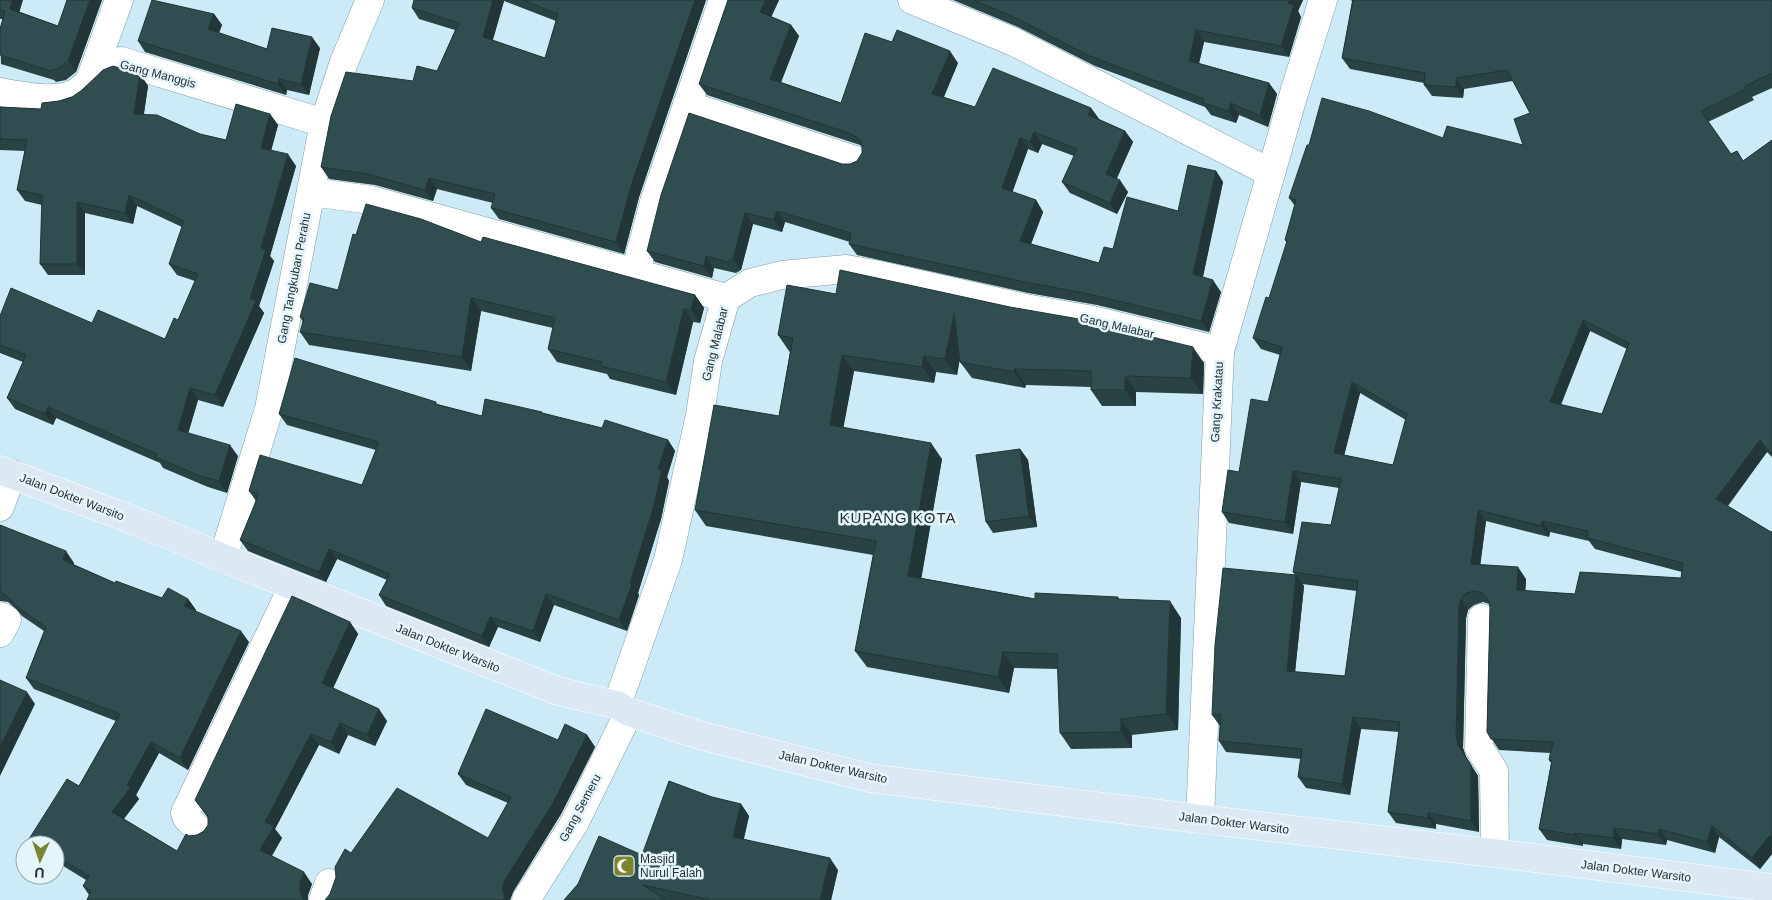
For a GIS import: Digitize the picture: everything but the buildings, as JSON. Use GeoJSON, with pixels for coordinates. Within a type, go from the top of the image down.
{"type":"FeatureCollection","features":[{"type":"Feature","properties":{"kind":"main road","name":"Jalan Dokter Warsito"},"geometry":{"type":"LineString","coordinates":[[6,472],[133,520],[558,692],[623,708],[700,735],[870,778],[1772,888]]}},
{"type":"Feature","properties":{"kind":"street"},"geometry":{"type":"LineString","coordinates":[[90,80],[119,0]]}},
{"type":"Feature","properties":{"kind":"street","name":"Gang Tangkuban Perahu"},"geometry":{"type":"LineString","coordinates":[[223,558],[269,408],[324,123],[344,62],[370,0]]}},
{"type":"Feature","properties":{"kind":"street"},"geometry":{"type":"LineString","coordinates":[[639,273],[639,258],[654,202],[724,0]]}},
{"type":"Feature","properties":{"kind":"street"},"geometry":{"type":"LineString","coordinates":[[912,0],[1012,41],[1271,173]]}},
{"type":"Feature","properties":{"kind":"street","name":"Gang Krakatau"},"geometry":{"type":"LineString","coordinates":[[1200,819],[1220,351],[1323,0]]}},
{"type":"Feature","properties":{"kind":"street","name":"Gang Manggis"},"geometry":{"type":"LineString","coordinates":[[0,92],[54,99],[79,92],[109,63],[120,61],[324,123]]}},
{"type":"Feature","properties":{"kind":"street"},"geometry":{"type":"LineString","coordinates":[[687,105],[855,160]]}},
{"type":"Feature","properties":{"kind":"street"},"geometry":{"type":"LineString","coordinates":[[310,192],[371,200],[726,298]]}},
{"type":"Feature","properties":{"kind":"street","name":"Gang Malabar"},"geometry":{"type":"LineString","coordinates":[[623,708],[668,560],[700,415],[708,361],[726,298],[750,284],[782,275],[846,269],[1026,308],[1094,320],[1220,351]]}},
{"type":"Feature","properties":{"kind":"street"},"geometry":{"type":"LineString","coordinates":[[0,507],[6,472]]}},
{"type":"Feature","properties":{"kind":"street"},"geometry":{"type":"LineString","coordinates":[[201,832],[187,818],[185,813],[293,586]]}},
{"type":"Feature","properties":{"kind":"street"},"geometry":{"type":"LineString","coordinates":[[0,616],[7,620],[0,633]]}},
{"type":"Feature","properties":{"kind":"street"},"geometry":{"type":"LineString","coordinates":[[1482,618],[1478,748],[1494,771],[1495,853]]}},
{"type":"Feature","properties":{"kind":"street","name":"Gang Semeru"},"geometry":{"type":"LineString","coordinates":[[526,900],[575,822],[623,708]]}},
{"type":"Feature","properties":{"kind":"place","name":"Masjid Nurul Falah"},"geometry":{"type":"Point","coordinates":[624,866]}},
{"type":"Feature","properties":{"kind":"district","name":"KUPANG KOTA"},"geometry":{"type":"Point","coordinates":[898,517]}}]}
